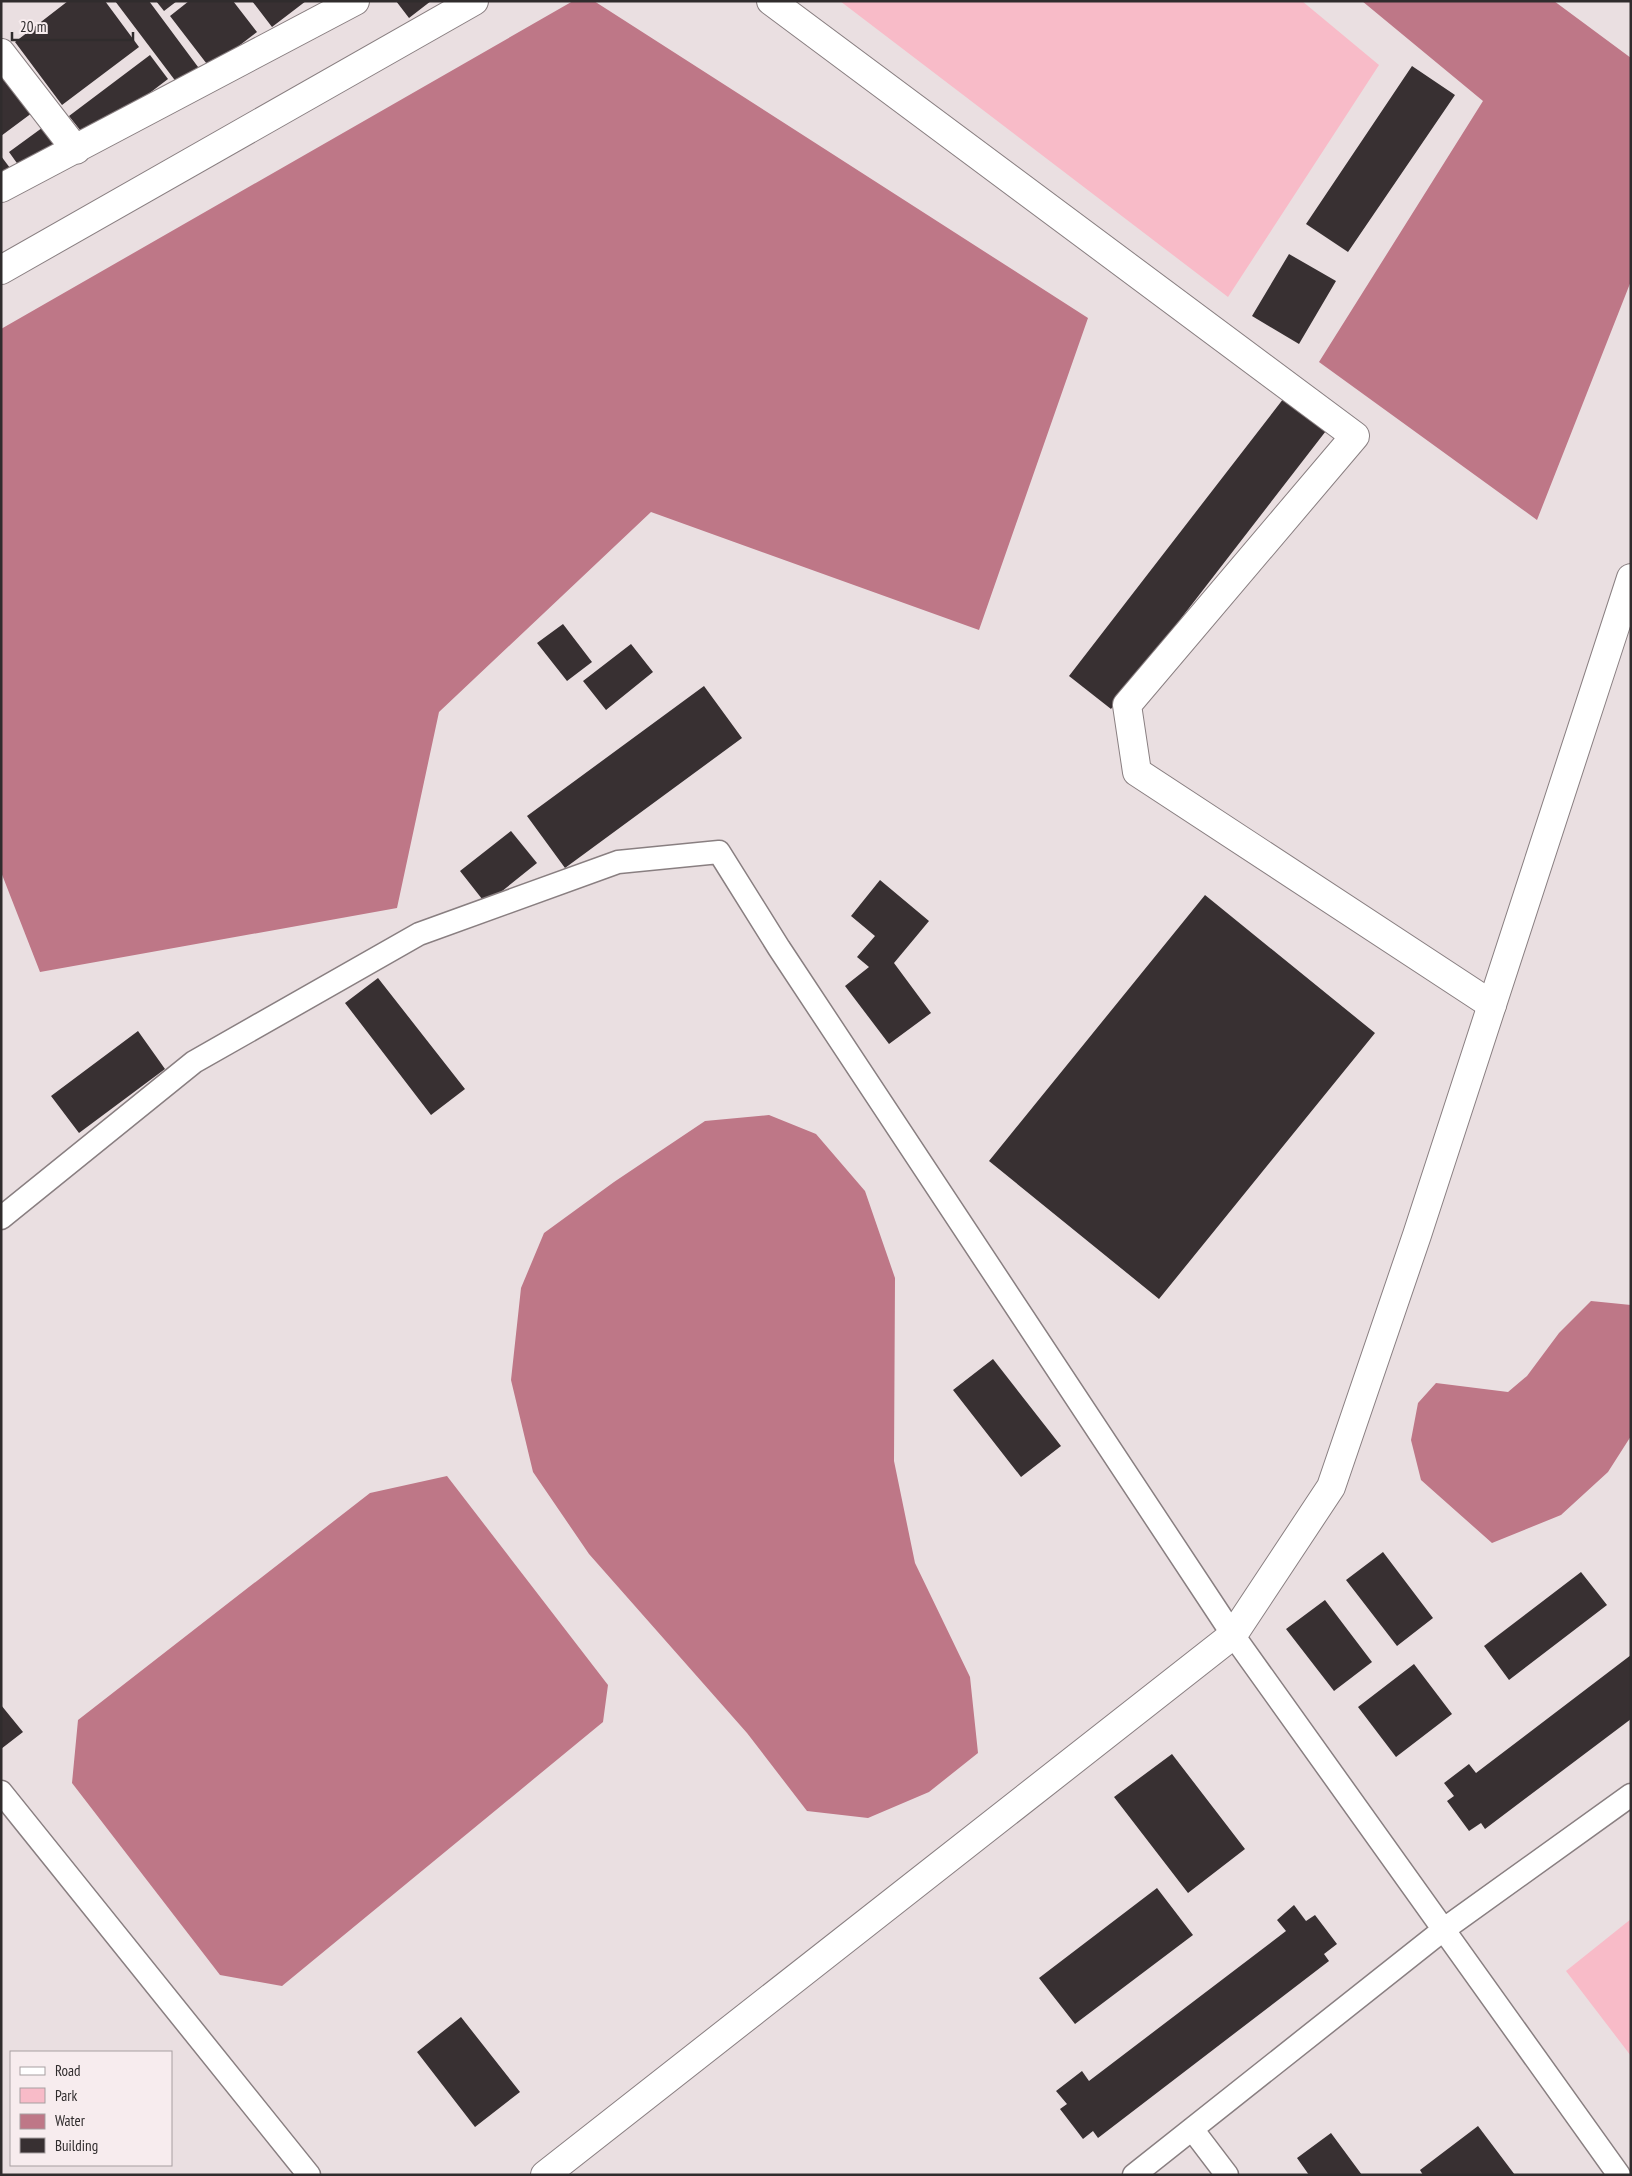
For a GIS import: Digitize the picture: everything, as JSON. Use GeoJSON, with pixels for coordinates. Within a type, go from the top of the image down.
{"type":"FeatureCollection","features":[{"type":"Feature","properties":{"kind":"street"},"geometry":{"type":"LineString","coordinates":[[1,188],[355,1]]}},
{"type":"Feature","properties":{"kind":"street"},"geometry":{"type":"LineString","coordinates":[[1,270],[474,1]]}},
{"type":"Feature","properties":{"kind":"street"},"geometry":{"type":"LineString","coordinates":[[771,1],[1355,436],[1127,705],[1137,772],[1492,1006]]}},
{"type":"Feature","properties":{"kind":"street"},"geometry":{"type":"LineString","coordinates":[[1,53],[76,150]]}},
{"type":"Feature","properties":{"kind":"street"},"geometry":{"type":"LineString","coordinates":[[545,2175],[1233,1635],[1331,1487],[1492,1006],[1631,578]]}},
{"type":"Feature","properties":{"kind":"lane"},"geometry":{"type":"LineString","coordinates":[[1,1218],[194,1062],[419,934],[618,862],[719,852],[785,956],[1233,1635],[1619,2175]]}},
{"type":"Feature","properties":{"kind":"lane"},"geometry":{"type":"LineString","coordinates":[[1,1792],[309,2175]]}},
{"type":"Feature","properties":{"kind":"lane"},"geometry":{"type":"LineString","coordinates":[[1134,2175],[1443,1930],[1631,1795]]}},
{"type":"Feature","properties":{"kind":"lane"},"geometry":{"type":"LineString","coordinates":[[1192,2129],[1226,2175]]}},
{"type":"Feature","properties":{"kind":"green space"},"geometry":{"type":"Polygon","coordinates":[[[840,1],[1302,1],[1379,65],[1228,297],[840,1]]]}},
{"type":"Feature","properties":{"kind":"green space"},"geometry":{"type":"Polygon","coordinates":[[[1631,1919],[1631,2056],[1566,1971],[1631,1919]]]}},
{"type":"Feature","properties":{"kind":"water"},"geometry":{"type":"Polygon","coordinates":[[[573,1],[594,1],[1088,318],[979,630],[651,512],[439,712],[397,908],[40,972],[1,872],[1,329],[573,1]]]}},
{"type":"Feature","properties":{"kind":"water"},"geometry":{"type":"Polygon","coordinates":[[[1362,1],[1554,1],[1631,58],[1631,281],[1537,520],[1319,362],[1483,101],[1362,1]]]}},
{"type":"Feature","properties":{"kind":"water"},"geometry":{"type":"Polygon","coordinates":[[[769,1115],[816,1134],[865,1191],[895,1278],[894,1461],[915,1563],[970,1677],[978,1753],[929,1792],[868,1818],[807,1811],[747,1733],[589,1554],[533,1472],[511,1380],[521,1288],[544,1233],[614,1182],[705,1121],[769,1115]]]}},
{"type":"Feature","properties":{"kind":"water"},"geometry":{"type":"Polygon","coordinates":[[[1591,1301],[1631,1305],[1631,1436],[1608,1472],[1561,1515],[1492,1543],[1421,1480],[1411,1440],[1418,1403],[1436,1383],[1508,1392],[1527,1376],[1559,1333],[1591,1301]]]}},
{"type":"Feature","properties":{"kind":"water"},"geometry":{"type":"Polygon","coordinates":[[[447,1476],[608,1685],[603,1722],[282,1986],[220,1975],[72,1783],[78,1720],[370,1493],[447,1476]]]}},
{"type":"Feature","properties":{"kind":"building"},"geometry":{"type":"Polygon","coordinates":[[[68,1],[105,1],[139,47],[62,105],[15,42],[68,1]]]}},
{"type":"Feature","properties":{"kind":"building"},"geometry":{"type":"Polygon","coordinates":[[[115,1],[149,1],[201,71],[180,87],[115,1]]]}},
{"type":"Feature","properties":{"kind":"building"},"geometry":{"type":"Polygon","coordinates":[[[156,1],[177,1],[164,11],[156,1]]]}},
{"type":"Feature","properties":{"kind":"building"},"geometry":{"type":"Polygon","coordinates":[[[189,1],[233,1],[257,32],[210,68],[170,16],[189,1]]]}},
{"type":"Feature","properties":{"kind":"building"},"geometry":{"type":"Polygon","coordinates":[[[252,1],[306,1],[272,27],[252,1]]]}},
{"type":"Feature","properties":{"kind":"building"},"geometry":{"type":"Polygon","coordinates":[[[396,1],[431,1],[409,18],[396,1]]]}},
{"type":"Feature","properties":{"kind":"building"},"geometry":{"type":"Polygon","coordinates":[[[150,55],[168,79],[88,140],[69,116],[150,55]]]}},
{"type":"Feature","properties":{"kind":"building"},"geometry":{"type":"Polygon","coordinates":[[[1412,66],[1455,95],[1348,252],[1306,224],[1412,66]]]}},
{"type":"Feature","properties":{"kind":"building"},"geometry":{"type":"Polygon","coordinates":[[[1,71],[40,107],[1,136],[1,71]]]}},
{"type":"Feature","properties":{"kind":"building"},"geometry":{"type":"Polygon","coordinates":[[[46,125],[61,145],[24,173],[9,152],[46,125]]]}},
{"type":"Feature","properties":{"kind":"building"},"geometry":{"type":"Polygon","coordinates":[[[1,156],[13,172],[1,181],[1,156]]]}},
{"type":"Feature","properties":{"kind":"building"},"geometry":{"type":"Polygon","coordinates":[[[1289,254],[1336,281],[1299,344],[1252,316],[1289,254]]]}},
{"type":"Feature","properties":{"kind":"building"},"geometry":{"type":"Polygon","coordinates":[[[1287,394],[1329,427],[1111,709],[1069,676],[1287,394]]]}},
{"type":"Feature","properties":{"kind":"building"},"geometry":{"type":"Polygon","coordinates":[[[563,624],[592,662],[567,681],[537,643],[563,624]]]}},
{"type":"Feature","properties":{"kind":"building"},"geometry":{"type":"Polygon","coordinates":[[[631,644],[653,672],[606,710],[583,681],[631,644]]]}},
{"type":"Feature","properties":{"kind":"building"},"geometry":{"type":"Polygon","coordinates":[[[704,686],[742,738],[565,868],[527,816],[704,686]]]}},
{"type":"Feature","properties":{"kind":"building"},"geometry":{"type":"Polygon","coordinates":[[[511,831],[537,863],[486,904],[460,871],[511,831]]]}},
{"type":"Feature","properties":{"kind":"building"},"geometry":{"type":"Polygon","coordinates":[[[880,880],[929,921],[894,963],[931,1013],[889,1044],[845,986],[869,967],[857,957],[875,936],[851,916],[880,880]]]}},
{"type":"Feature","properties":{"kind":"building"},"geometry":{"type":"Polygon","coordinates":[[[1205,895],[1375,1033],[1159,1299],[989,1161],[1205,895]]]}},
{"type":"Feature","properties":{"kind":"building"},"geometry":{"type":"Polygon","coordinates":[[[378,978],[465,1089],[431,1115],[345,1003],[378,978]]]}},
{"type":"Feature","properties":{"kind":"building"},"geometry":{"type":"Polygon","coordinates":[[[138,1031],[165,1069],[79,1133],[51,1096],[138,1031]]]}},
{"type":"Feature","properties":{"kind":"building"},"geometry":{"type":"Polygon","coordinates":[[[993,1359],[1061,1446],[1021,1477],[953,1390],[993,1359]]]}},
{"type":"Feature","properties":{"kind":"building"},"geometry":{"type":"Polygon","coordinates":[[[1383,1552],[1433,1618],[1397,1646],[1346,1580],[1383,1552]]]}},
{"type":"Feature","properties":{"kind":"building"},"geometry":{"type":"Polygon","coordinates":[[[1581,1572],[1607,1605],[1509,1680],[1484,1646],[1581,1572]]]}},
{"type":"Feature","properties":{"kind":"building"},"geometry":{"type":"Polygon","coordinates":[[[1325,1600],[1372,1662],[1334,1691],[1286,1629],[1325,1600]]]}},
{"type":"Feature","properties":{"kind":"building"},"geometry":{"type":"Polygon","coordinates":[[[1631,1655],[1631,1719],[1485,1829],[1481,1823],[1469,1831],[1447,1801],[1454,1796],[1444,1783],[1469,1764],[1476,1773],[1631,1655]]]}},
{"type":"Feature","properties":{"kind":"building"},"geometry":{"type":"Polygon","coordinates":[[[1414,1664],[1452,1714],[1396,1757],[1358,1707],[1414,1664]]]}},
{"type":"Feature","properties":{"kind":"building"},"geometry":{"type":"Polygon","coordinates":[[[1,1705],[23,1732],[1,1749],[1,1705]]]}},
{"type":"Feature","properties":{"kind":"building"},"geometry":{"type":"Polygon","coordinates":[[[1172,1754],[1245,1849],[1188,1893],[1114,1797],[1172,1754]]]}},
{"type":"Feature","properties":{"kind":"building"},"geometry":{"type":"Polygon","coordinates":[[[1157,1888],[1193,1935],[1075,2024],[1039,1978],[1157,1888]]]}},
{"type":"Feature","properties":{"kind":"building"},"geometry":{"type":"Polygon","coordinates":[[[1294,1905],[1306,1921],[1315,1915],[1337,1944],[1324,1954],[1329,1961],[1098,2138],[1093,2131],[1083,2139],[1060,2109],[1067,2104],[1056,2091],[1082,2071],[1089,2081],[1286,1931],[1277,1920],[1294,1905]]]}},
{"type":"Feature","properties":{"kind":"building"},"geometry":{"type":"Polygon","coordinates":[[[461,2017],[520,2092],[475,2127],[417,2052],[461,2017]]]}},
{"type":"Feature","properties":{"kind":"building"},"geometry":{"type":"Polygon","coordinates":[[[1478,2126],[1515,2175],[1423,2175],[1420,2170],[1478,2126]]]}},
{"type":"Feature","properties":{"kind":"building"},"geometry":{"type":"Polygon","coordinates":[[[1331,2133],[1362,2175],[1309,2175],[1297,2158],[1331,2133]]]}}]}
